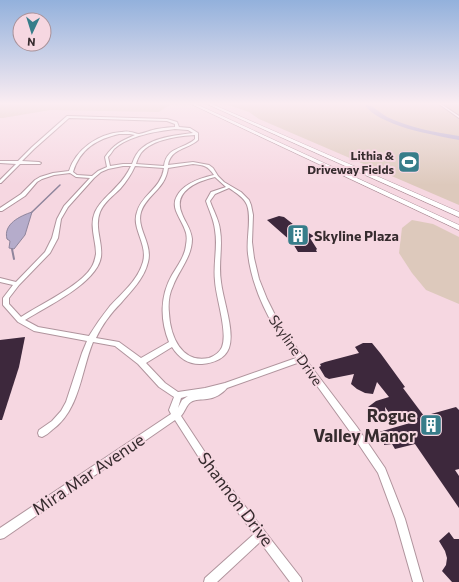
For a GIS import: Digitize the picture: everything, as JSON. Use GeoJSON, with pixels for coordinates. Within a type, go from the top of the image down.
{"type":"FeatureCollection","features":[{"type":"Feature","properties":{"kind":"highway"},"geometry":{"type":"LineString","coordinates":[[251,131],[459,228]]}},
{"type":"Feature","properties":{"kind":"highway"},"geometry":{"type":"LineString","coordinates":[[270,131],[459,215]]}},
{"type":"Feature","properties":{"kind":"street"},"geometry":{"type":"LineString","coordinates":[[0,182],[53,131]]}},
{"type":"Feature","properties":{"kind":"street"},"geometry":{"type":"LineString","coordinates":[[152,131],[118,144],[110,150],[105,157],[105,161],[108,166],[100,170],[66,206],[59,219],[55,238],[47,253],[17,284],[5,301],[8,308],[20,320],[36,329],[117,344],[141,362],[162,385],[178,396],[173,410],[176,415]]}},
{"type":"Feature","properties":{"kind":"street"},"geometry":{"type":"LineString","coordinates":[[193,131],[197,134]]}},
{"type":"Feature","properties":{"kind":"street"},"geometry":{"type":"LineString","coordinates":[[71,171],[73,162],[79,154],[95,143],[120,132],[131,132],[139,135]]}},
{"type":"Feature","properties":{"kind":"street"},"geometry":{"type":"LineString","coordinates":[[20,320],[82,280],[93,270],[99,254],[95,224],[96,214],[103,202],[124,182],[140,152],[151,144],[176,136],[197,134]]}},
{"type":"Feature","properties":{"kind":"street"},"geometry":{"type":"LineString","coordinates":[[42,433],[58,422],[68,409],[82,360],[91,339],[108,313],[139,279],[145,266],[148,249],[139,222],[139,212],[162,181],[169,155],[194,142],[197,139],[197,134]]}},
{"type":"Feature","properties":{"kind":"street"},"geometry":{"type":"LineString","coordinates":[[0,162],[39,163]]}},
{"type":"Feature","properties":{"kind":"street","name":"Skyline Drive"},"geometry":{"type":"LineString","coordinates":[[108,166],[134,165],[166,167],[201,164],[213,169],[216,176],[229,187],[244,196],[249,205],[250,211],[250,253],[255,275],[271,316],[278,328],[354,430],[384,476],[400,519],[418,582]]}},
{"type":"Feature","properties":{"kind":"street"},"geometry":{"type":"LineString","coordinates":[[71,171],[76,176],[93,177]]}},
{"type":"Feature","properties":{"kind":"street"},"geometry":{"type":"LineString","coordinates":[[0,210],[23,195],[36,181],[41,178],[71,171]]}},
{"type":"Feature","properties":{"kind":"street"},"geometry":{"type":"LineString","coordinates":[[216,176],[194,184],[181,193],[178,199],[178,211],[187,227],[189,243],[186,255],[168,291],[166,318],[172,344],[181,355],[190,359],[201,361],[213,359],[223,352],[226,346],[228,336],[217,275],[218,230],[215,217],[208,201],[213,193],[229,187]]}},
{"type":"Feature","properties":{"kind":"street"},"geometry":{"type":"LineString","coordinates":[[0,280],[17,284]]}},
{"type":"Feature","properties":{"kind":"street"},"geometry":{"type":"LineString","coordinates":[[141,362],[172,344]]}},
{"type":"Feature","properties":{"kind":"street","name":"Mira Mar Avenue"},"geometry":{"type":"LineString","coordinates":[[178,396],[184,393],[205,391],[225,386],[301,359]]}},
{"type":"Feature","properties":{"kind":"street","name":"Mira Mar Avenue"},"geometry":{"type":"LineString","coordinates":[[0,534],[182,411],[185,402],[189,399],[208,396],[218,392],[225,386]]}},
{"type":"Feature","properties":{"kind":"street","name":"Shannon Drive"},"geometry":{"type":"LineString","coordinates":[[176,415],[213,472],[298,582]]}},
{"type":"Feature","properties":{"kind":"street"},"geometry":{"type":"LineString","coordinates":[[209,582],[261,534]]}},
{"type":"Feature","properties":{"kind":"shaded area"},"geometry":{"type":"Polygon","coordinates":[[[287,131],[459,131],[459,205],[287,131]]]}},
{"type":"Feature","properties":{"kind":"shaded area"},"geometry":{"type":"Polygon","coordinates":[[[32,212],[25,235],[14,249],[9,248],[10,241],[7,239],[6,234],[10,225],[18,218],[32,212]]]}},
{"type":"Feature","properties":{"kind":"shaded area"},"geometry":{"type":"Polygon","coordinates":[[[412,220],[433,224],[459,237],[459,304],[426,290],[412,273],[399,253],[402,228],[412,220]]]}},
{"type":"Feature","properties":{"kind":"building","name":"Skyline Plaza"},"geometry":{"type":"Polygon","coordinates":[[[279,216],[284,217],[303,232],[307,232],[314,236],[310,238],[317,249],[317,252],[298,252],[292,242],[267,220],[279,216]]]}},
{"type":"Feature","properties":{"kind":"building"},"geometry":{"type":"Polygon","coordinates":[[[25,337],[19,367],[2,420],[0,420],[0,340],[25,337]]]}},
{"type":"Feature","properties":{"kind":"building","name":"Rogue Valley Manor"},"geometry":{"type":"Polygon","coordinates":[[[363,343],[372,343],[405,387],[403,388],[424,416],[456,407],[459,410],[459,469],[455,470],[459,476],[459,508],[415,444],[395,449],[392,444],[384,445],[384,439],[379,432],[410,423],[394,420],[385,407],[386,419],[374,417],[368,407],[376,401],[389,397],[377,382],[373,394],[365,393],[351,384],[354,374],[329,379],[325,377],[319,367],[321,366],[320,364],[325,362],[359,353],[355,347],[363,343]]]}},
{"type":"Feature","properties":{"kind":"building"},"geometry":{"type":"Polygon","coordinates":[[[449,532],[454,539],[459,539],[459,582],[452,582],[442,571],[446,565],[447,558],[439,541],[449,532]]]}},
{"type":"Feature","properties":{"kind":"waterway"},"geometry":{"type":"LineString","coordinates":[[423,131],[459,138]]}},
{"type":"Feature","properties":{"kind":"waterway"},"geometry":{"type":"LineString","coordinates":[[32,212],[60,185]]}},
{"type":"Feature","properties":{"kind":"waterway"},"geometry":{"type":"LineString","coordinates":[[12,249],[14,259]]}},
{"type":"Feature","properties":{"kind":"place","name":"Lithia & Driveway Fields"},"geometry":{"type":"Point","coordinates":[409,162]}},
{"type":"Feature","properties":{"kind":"place","name":"Skyline Plaza"},"geometry":{"type":"Point","coordinates":[298,235]}},
{"type":"Feature","properties":{"kind":"place","name":"Rogue Valley Manor"},"geometry":{"type":"Point","coordinates":[431,425]}}]}
